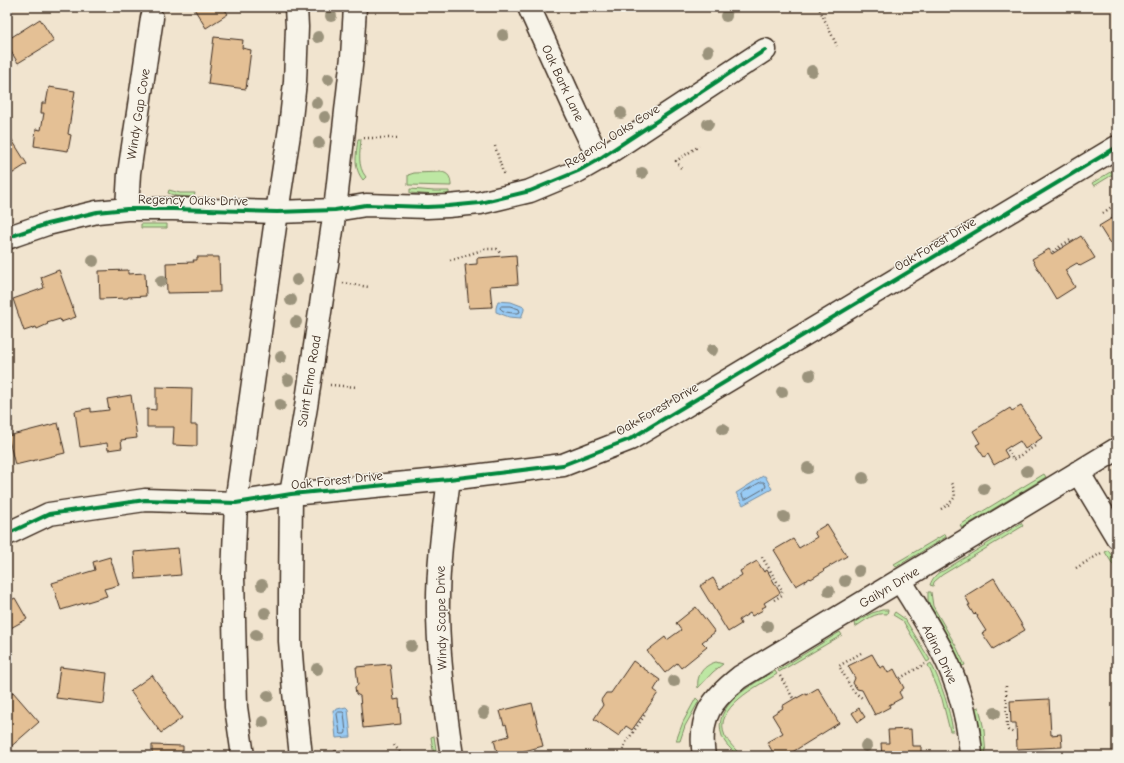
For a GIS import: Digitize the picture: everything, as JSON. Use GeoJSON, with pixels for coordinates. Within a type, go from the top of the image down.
{"type":"FeatureCollection","features":[{"type":"Feature","properties":{"kind":"street"},"geometry":{"type":"LineString","coordinates":[[243,756],[236,707],[233,576],[236,503],[290,128],[295,82],[297,27],[296,7]]}},
{"type":"Feature","properties":{"kind":"street","name":"Saint Elmo Road"},"geometry":{"type":"LineString","coordinates":[[301,756],[290,641],[291,494],[306,407],[335,210],[352,57],[355,7]]}},
{"type":"Feature","properties":{"kind":"street","name":"Oak Bark Lane"},"geometry":{"type":"LineString","coordinates":[[529,7],[599,159]]}},
{"type":"Feature","properties":{"kind":"street","name":"Windy Gap Cove"},"geometry":{"type":"LineString","coordinates":[[127,209],[129,173],[152,18]]}},
{"type":"Feature","properties":{"kind":"street","name":"Regency Oaks Cove"},"geometry":{"type":"LineString","coordinates":[[335,210],[366,205],[427,207],[480,203],[530,191],[578,171],[599,159],[765,50]]}},
{"type":"Feature","properties":{"kind":"street","name":"Oak Forest Drive"},"geometry":{"type":"LineString","coordinates":[[7,534],[49,514],[145,500],[236,503],[291,494],[449,479],[563,465],[630,439],[1117,147]]}},
{"type":"Feature","properties":{"kind":"street","name":"Regency Oaks Drive"},"geometry":{"type":"LineString","coordinates":[[7,238],[47,224],[97,212],[127,209],[277,212],[335,210]]}},
{"type":"Feature","properties":{"kind":"street","name":"Gailyn Drive"},"geometry":{"type":"LineString","coordinates":[[704,756],[703,733],[705,721],[709,710],[725,689],[750,671],[1117,449]]}},
{"type":"Feature","properties":{"kind":"street"},"geometry":{"type":"LineString","coordinates":[[1078,472],[1110,544]]}},
{"type":"Feature","properties":{"kind":"street","name":"Windy Scape Drive"},"geometry":{"type":"LineString","coordinates":[[449,479],[440,550],[438,616],[440,666],[452,756]]}},
{"type":"Feature","properties":{"kind":"street","name":"Adina Drive"},"geometry":{"type":"LineString","coordinates":[[900,580],[950,667],[966,717],[971,756]]}},
{"type":"Feature","properties":{"kind":"path"},"geometry":{"type":"LineString","coordinates":[[820,7],[819,8],[837,46]]}},
{"type":"Feature","properties":{"kind":"path"},"geometry":{"type":"LineString","coordinates":[[357,138],[399,138]]}},
{"type":"Feature","properties":{"kind":"path"},"geometry":{"type":"LineString","coordinates":[[495,146],[504,178]]}},
{"type":"Feature","properties":{"kind":"path"},"geometry":{"type":"LineString","coordinates":[[681,168],[676,161],[699,146]]}},
{"type":"Feature","properties":{"kind":"path"},"geometry":{"type":"LineString","coordinates":[[1103,213],[1117,204]]}},
{"type":"Feature","properties":{"kind":"path"},"geometry":{"type":"LineString","coordinates":[[1053,252],[1072,238]]}},
{"type":"Feature","properties":{"kind":"path"},"geometry":{"type":"LineString","coordinates":[[450,260],[485,249],[497,249],[500,253]]}},
{"type":"Feature","properties":{"kind":"path"},"geometry":{"type":"LineString","coordinates":[[337,283],[369,287]]}},
{"type":"Feature","properties":{"kind":"path"},"geometry":{"type":"LineString","coordinates":[[328,384],[357,387]]}},
{"type":"Feature","properties":{"kind":"path"},"geometry":{"type":"LineString","coordinates":[[1008,450],[1013,460],[1035,446]]}},
{"type":"Feature","properties":{"kind":"path"},"geometry":{"type":"LineString","coordinates":[[941,509],[948,505],[955,497],[954,489],[950,481]]}},
{"type":"Feature","properties":{"kind":"path"},"geometry":{"type":"LineString","coordinates":[[1076,568],[1110,544]]}},
{"type":"Feature","properties":{"kind":"path"},"geometry":{"type":"LineString","coordinates":[[762,557],[782,590],[782,594],[774,600]]}},
{"type":"Feature","properties":{"kind":"path"},"geometry":{"type":"LineString","coordinates":[[861,653],[839,666],[853,691],[862,698]]}},
{"type":"Feature","properties":{"kind":"path"},"geometry":{"type":"LineString","coordinates":[[900,678],[925,664]]}},
{"type":"Feature","properties":{"kind":"path"},"geometry":{"type":"LineString","coordinates":[[779,675],[793,698]]}},
{"type":"Feature","properties":{"kind":"path"},"geometry":{"type":"LineString","coordinates":[[1006,686],[1007,727],[1008,730],[1014,733]]}},
{"type":"Feature","properties":{"kind":"path"},"geometry":{"type":"LineString","coordinates":[[623,750],[625,744],[646,713]]}},
{"type":"Feature","properties":{"kind":"path"},"geometry":{"type":"LineString","coordinates":[[394,745],[403,756]]}},
{"type":"Feature","properties":{"kind":"path"},"geometry":{"type":"LineString","coordinates":[[801,756],[807,752]]}},
{"type":"Feature","properties":{"kind":"green space"},"geometry":{"type":"Polygon","coordinates":[[[358,139],[361,139],[360,164],[366,177],[363,180],[356,166],[358,139]]]}},
{"type":"Feature","properties":{"kind":"green space"},"geometry":{"type":"Polygon","coordinates":[[[1117,168],[1117,172],[1094,186],[1092,183],[1117,168]]]}},
{"type":"Feature","properties":{"kind":"green space"},"geometry":{"type":"Polygon","coordinates":[[[414,173],[446,173],[449,176],[451,186],[408,185],[408,175],[414,173]]]}},
{"type":"Feature","properties":{"kind":"green space"},"geometry":{"type":"Polygon","coordinates":[[[410,189],[449,191],[449,194],[435,195],[410,193],[410,189]]]}},
{"type":"Feature","properties":{"kind":"green space"},"geometry":{"type":"Polygon","coordinates":[[[169,190],[180,193],[195,193],[194,197],[176,196],[168,193],[169,190]]]}},
{"type":"Feature","properties":{"kind":"green space"},"geometry":{"type":"Polygon","coordinates":[[[141,224],[167,224],[167,228],[141,228],[141,224]]]}},
{"type":"Feature","properties":{"kind":"green space"},"geometry":{"type":"Polygon","coordinates":[[[1044,474],[1046,477],[962,528],[960,525],[1044,474]]]}},
{"type":"Feature","properties":{"kind":"green space"},"geometry":{"type":"Polygon","coordinates":[[[1021,523],[1023,526],[942,575],[934,582],[933,586],[930,585],[933,578],[937,574],[1021,523]]]}},
{"type":"Feature","properties":{"kind":"green space"},"geometry":{"type":"Polygon","coordinates":[[[945,534],[946,537],[896,567],[894,564],[945,534]]]}},
{"type":"Feature","properties":{"kind":"green space"},"geometry":{"type":"Polygon","coordinates":[[[1108,550],[1117,564],[1117,571],[1105,552],[1108,550]]]}},
{"type":"Feature","properties":{"kind":"green space"},"geometry":{"type":"Polygon","coordinates":[[[928,592],[931,592],[933,606],[965,665],[962,666],[950,641],[931,609],[928,600],[928,592]]]}},
{"type":"Feature","properties":{"kind":"green space"},"geometry":{"type":"Polygon","coordinates":[[[888,610],[887,614],[875,615],[855,627],[854,623],[872,613],[888,610]]]}},
{"type":"Feature","properties":{"kind":"green space"},"geometry":{"type":"Polygon","coordinates":[[[895,612],[905,619],[930,660],[927,662],[903,621],[893,615],[895,612]]]}},
{"type":"Feature","properties":{"kind":"green space"},"geometry":{"type":"Polygon","coordinates":[[[840,632],[842,635],[779,672],[778,670],[840,632]]]}},
{"type":"Feature","properties":{"kind":"green space"},"geometry":{"type":"Polygon","coordinates":[[[716,662],[723,664],[698,688],[698,679],[702,671],[712,663],[716,662]]]}},
{"type":"Feature","properties":{"kind":"green space"},"geometry":{"type":"Polygon","coordinates":[[[931,663],[945,696],[953,731],[950,731],[942,699],[928,665],[931,663]]]}},
{"type":"Feature","properties":{"kind":"green space"},"geometry":{"type":"Polygon","coordinates":[[[775,671],[777,674],[739,699],[725,716],[723,726],[725,736],[728,742],[741,756],[737,756],[723,739],[720,725],[723,715],[728,705],[736,697],[756,682],[775,671]]]}},
{"type":"Feature","properties":{"kind":"green space"},"geometry":{"type":"Polygon","coordinates":[[[696,698],[699,701],[685,726],[680,741],[676,741],[683,722],[696,698]]]}},
{"type":"Feature","properties":{"kind":"green space"},"geometry":{"type":"Polygon","coordinates":[[[979,707],[984,730],[986,756],[983,756],[980,729],[975,708],[979,707]]]}},
{"type":"Feature","properties":{"kind":"green space"},"geometry":{"type":"Polygon","coordinates":[[[434,736],[437,756],[434,756],[431,737],[434,736]]]}},
{"type":"Feature","properties":{"kind":"water"},"geometry":{"type":"Polygon","coordinates":[[[498,301],[511,302],[524,307],[521,318],[509,317],[496,312],[498,301]]]}},
{"type":"Feature","properties":{"kind":"water"},"geometry":{"type":"Polygon","coordinates":[[[765,476],[772,489],[743,505],[736,493],[765,476]]]}},
{"type":"Feature","properties":{"kind":"water"},"geometry":{"type":"Polygon","coordinates":[[[346,707],[348,709],[351,737],[336,738],[333,710],[346,707]]]}},
{"type":"Feature","properties":{"kind":"building"},"geometry":{"type":"Polygon","coordinates":[[[193,7],[223,7],[228,14],[206,28],[193,7]]]}},
{"type":"Feature","properties":{"kind":"building"},"geometry":{"type":"Polygon","coordinates":[[[40,19],[54,41],[18,63],[7,45],[7,40],[40,19]]]}},
{"type":"Feature","properties":{"kind":"building"},"geometry":{"type":"Polygon","coordinates":[[[214,37],[243,40],[242,48],[251,50],[246,89],[208,84],[214,37]]]}},
{"type":"Feature","properties":{"kind":"building"},"geometry":{"type":"Polygon","coordinates":[[[49,87],[75,91],[68,134],[71,135],[68,151],[34,146],[36,129],[41,130],[44,113],[41,113],[42,103],[46,103],[49,87]]]}},
{"type":"Feature","properties":{"kind":"building"},"geometry":{"type":"Polygon","coordinates":[[[7,132],[27,164],[10,175],[7,171],[7,132]]]}},
{"type":"Feature","properties":{"kind":"building"},"geometry":{"type":"Polygon","coordinates":[[[1117,212],[1117,242],[1111,245],[1099,226],[1114,217],[1112,215],[1117,212]]]}},
{"type":"Feature","properties":{"kind":"building"},"geometry":{"type":"Polygon","coordinates":[[[1081,236],[1095,258],[1080,266],[1077,263],[1065,270],[1075,287],[1056,299],[1032,259],[1049,249],[1052,254],[1081,236]]]}},
{"type":"Feature","properties":{"kind":"building"},"geometry":{"type":"Polygon","coordinates":[[[516,255],[518,284],[490,286],[492,307],[469,308],[465,265],[477,264],[477,258],[516,255]]]}},
{"type":"Feature","properties":{"kind":"building"},"geometry":{"type":"Polygon","coordinates":[[[197,257],[219,257],[220,292],[167,293],[166,263],[194,262],[193,260],[197,260],[197,257]]]}},
{"type":"Feature","properties":{"kind":"building"},"geometry":{"type":"Polygon","coordinates":[[[59,270],[76,317],[61,322],[60,319],[47,323],[48,324],[37,329],[36,327],[24,331],[13,299],[44,288],[41,277],[59,270]]]}},
{"type":"Feature","properties":{"kind":"building"},"geometry":{"type":"Polygon","coordinates":[[[128,270],[128,274],[145,273],[146,296],[100,299],[99,271],[128,270]]]}},
{"type":"Feature","properties":{"kind":"building"},"geometry":{"type":"Polygon","coordinates":[[[156,387],[192,388],[191,425],[197,425],[197,446],[173,445],[174,427],[147,427],[147,409],[156,410],[156,387]]]}},
{"type":"Feature","properties":{"kind":"building"},"geometry":{"type":"Polygon","coordinates":[[[131,395],[137,438],[121,440],[122,448],[108,450],[107,443],[80,447],[75,411],[91,408],[91,412],[109,410],[107,399],[131,395]]]}},
{"type":"Feature","properties":{"kind":"building"},"geometry":{"type":"Polygon","coordinates":[[[1021,406],[1042,438],[1025,449],[1020,441],[1010,446],[1004,450],[1008,457],[994,465],[988,454],[984,457],[976,445],[980,443],[973,431],[1010,408],[1012,411],[1021,406]]]}},
{"type":"Feature","properties":{"kind":"building"},"geometry":{"type":"Polygon","coordinates":[[[58,423],[65,453],[15,465],[8,436],[58,423]]]}},
{"type":"Feature","properties":{"kind":"building"},"geometry":{"type":"Polygon","coordinates":[[[827,524],[847,556],[811,579],[810,578],[796,586],[774,550],[793,539],[799,548],[817,537],[814,532],[827,524]]]}},
{"type":"Feature","properties":{"kind":"building"},"geometry":{"type":"Polygon","coordinates":[[[178,548],[181,575],[136,579],[134,552],[178,548]]]}},
{"type":"Feature","properties":{"kind":"building"},"geometry":{"type":"Polygon","coordinates":[[[110,557],[119,585],[104,589],[107,596],[61,610],[52,583],[95,570],[93,562],[110,557]]]}},
{"type":"Feature","properties":{"kind":"building"},"geometry":{"type":"Polygon","coordinates":[[[757,561],[764,572],[767,570],[780,593],[764,603],[766,606],[762,608],[763,610],[752,616],[750,613],[739,620],[741,624],[728,632],[700,586],[713,578],[720,589],[742,575],[740,571],[757,561]]]}},
{"type":"Feature","properties":{"kind":"building"},"geometry":{"type":"Polygon","coordinates":[[[994,578],[1025,630],[993,649],[982,633],[986,631],[976,613],[974,615],[968,605],[970,605],[965,596],[994,578]]]}},
{"type":"Feature","properties":{"kind":"building"},"geometry":{"type":"Polygon","coordinates":[[[15,598],[27,619],[7,630],[7,602],[15,598]]]}},
{"type":"Feature","properties":{"kind":"building"},"geometry":{"type":"Polygon","coordinates":[[[696,607],[715,632],[702,642],[707,647],[681,668],[677,663],[665,673],[647,651],[665,637],[667,640],[681,630],[676,623],[696,607]]]}},
{"type":"Feature","properties":{"kind":"building"},"geometry":{"type":"Polygon","coordinates":[[[872,654],[880,668],[884,666],[888,673],[894,669],[904,688],[899,692],[902,698],[889,705],[890,707],[875,715],[862,690],[857,689],[853,683],[855,678],[848,666],[872,654]]]}},
{"type":"Feature","properties":{"kind":"building"},"geometry":{"type":"Polygon","coordinates":[[[633,661],[660,680],[654,690],[658,693],[632,730],[626,726],[619,736],[594,719],[603,705],[601,700],[606,693],[611,693],[633,661]]]}},
{"type":"Feature","properties":{"kind":"building"},"geometry":{"type":"Polygon","coordinates":[[[390,664],[394,700],[399,699],[401,724],[363,728],[360,696],[356,694],[355,687],[358,685],[356,667],[390,664]]]}},
{"type":"Feature","properties":{"kind":"building"},"geometry":{"type":"Polygon","coordinates":[[[60,667],[107,673],[104,704],[56,698],[60,667]]]}},
{"type":"Feature","properties":{"kind":"building"},"geometry":{"type":"Polygon","coordinates":[[[152,675],[182,718],[161,733],[130,691],[152,675]]]}},
{"type":"Feature","properties":{"kind":"building"},"geometry":{"type":"Polygon","coordinates":[[[818,688],[839,723],[786,756],[775,756],[767,742],[783,733],[772,715],[783,708],[782,706],[797,697],[806,693],[806,695],[818,688]]]}},
{"type":"Feature","properties":{"kind":"building"},"geometry":{"type":"Polygon","coordinates":[[[13,692],[39,722],[7,750],[7,697],[13,692]]]}},
{"type":"Feature","properties":{"kind":"building"},"geometry":{"type":"Polygon","coordinates":[[[1049,699],[1051,735],[1061,734],[1062,747],[1017,749],[1016,723],[1011,723],[1010,701],[1049,699]]]}},
{"type":"Feature","properties":{"kind":"building"},"geometry":{"type":"Polygon","coordinates":[[[532,703],[543,746],[506,756],[498,756],[494,740],[509,736],[506,724],[504,725],[500,711],[532,703]]]}},
{"type":"Feature","properties":{"kind":"building"},"geometry":{"type":"Polygon","coordinates":[[[859,708],[865,717],[858,722],[852,713],[859,708]]]}},
{"type":"Feature","properties":{"kind":"building"},"geometry":{"type":"Polygon","coordinates":[[[911,729],[912,746],[921,746],[921,756],[882,756],[881,743],[889,743],[888,730],[911,729]]]}},
{"type":"Feature","properties":{"kind":"building"},"geometry":{"type":"Polygon","coordinates":[[[152,745],[183,746],[183,756],[152,756],[152,745]]]}},
{"type":"Feature","properties":{"kind":"building"},"geometry":{"type":"Polygon","coordinates":[[[344,750],[344,756],[334,756],[334,751],[344,750]]]}},
{"type":"Feature","properties":{"kind":"cycle path"},"geometry":{"type":"LineString","coordinates":[[7,238],[47,224],[97,212],[127,209],[277,212],[335,210],[366,205],[427,207],[480,203],[530,191],[578,171],[599,159],[765,50]]}},
{"type":"Feature","properties":{"kind":"cycle path"},"geometry":{"type":"LineString","coordinates":[[7,534],[49,514],[145,500],[236,503],[291,494],[449,479],[563,465],[630,439],[1117,147]]}}]}
